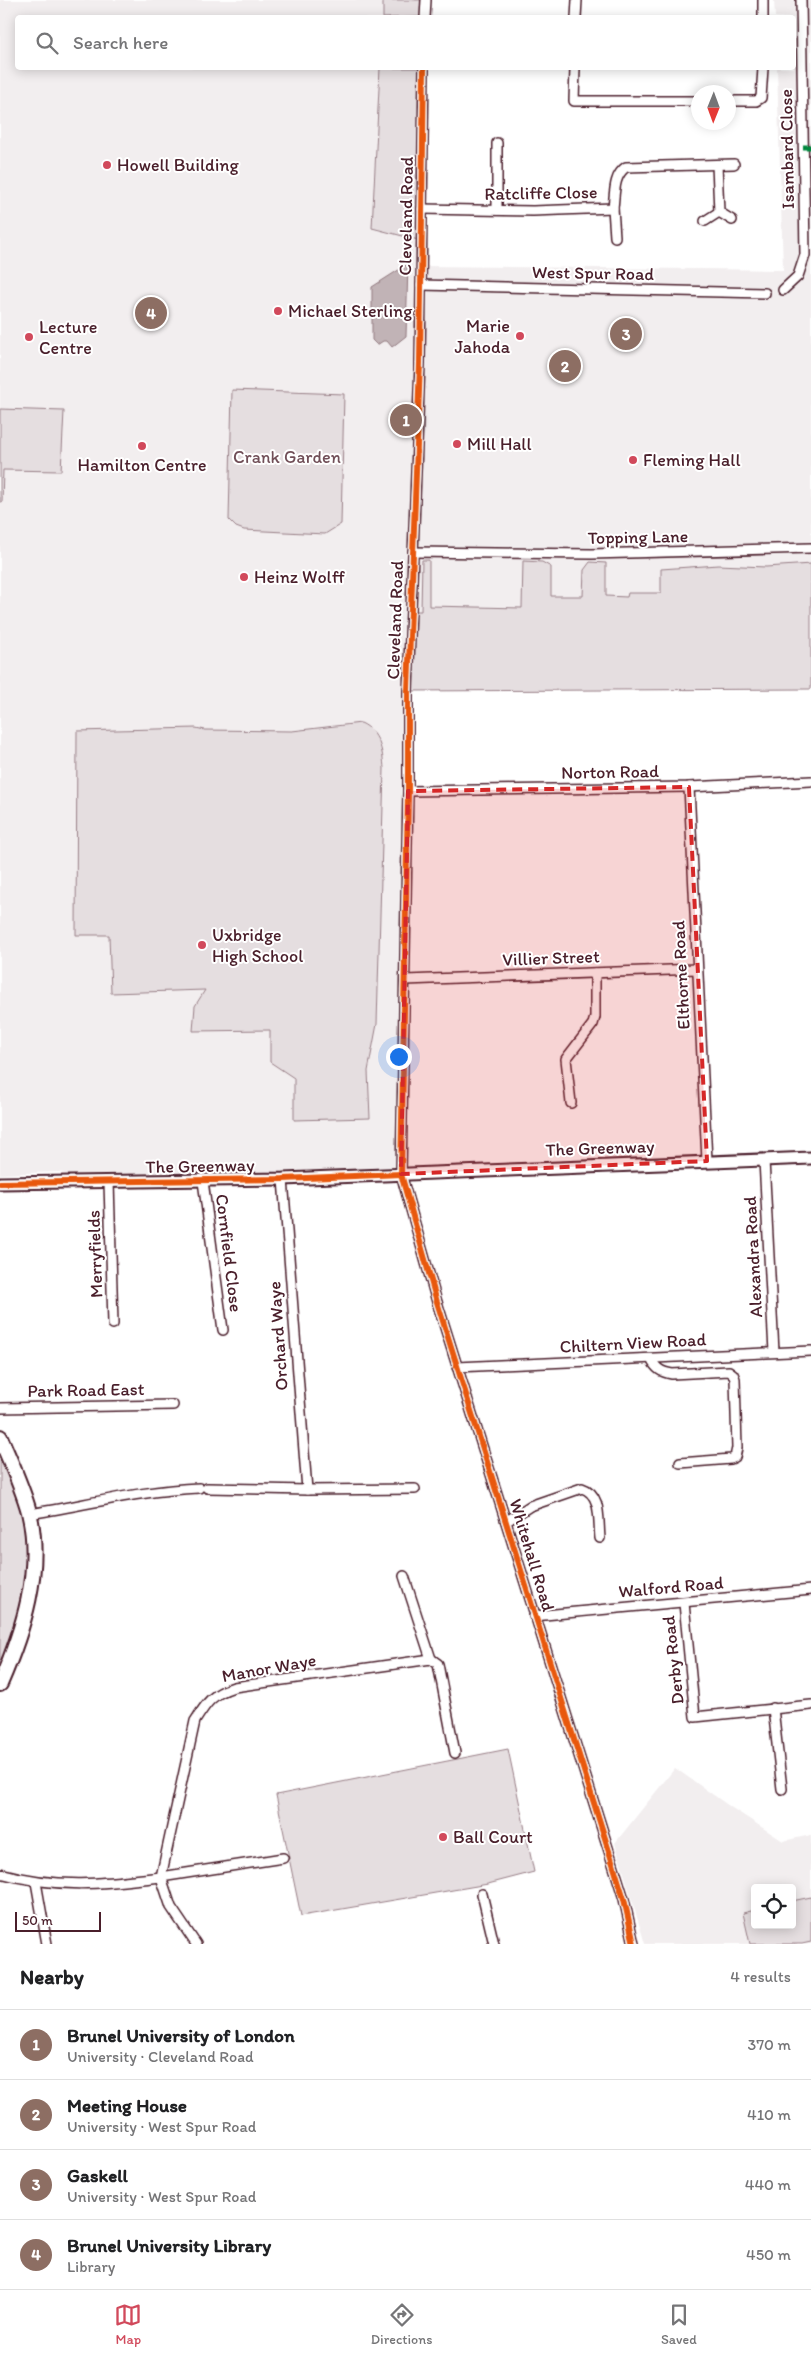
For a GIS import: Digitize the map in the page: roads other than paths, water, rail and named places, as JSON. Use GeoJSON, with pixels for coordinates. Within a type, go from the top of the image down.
{"type":"FeatureCollection","features":[{"type":"Feature","properties":{"kind":"main road"},"geometry":{"type":"LineString","coordinates":[[0,1437],[24,1494],[33,1542],[33,1578],[17,1645],[0,1684]]}},
{"type":"Feature","properties":{"kind":"street"},"geometry":{"type":"LineString","coordinates":[[425,15],[426,0]]}},
{"type":"Feature","properties":{"kind":"street"},"geometry":{"type":"LineString","coordinates":[[576,15],[577,0]]}},
{"type":"Feature","properties":{"kind":"street"},"geometry":{"type":"LineString","coordinates":[[763,0],[763,15]]}},
{"type":"Feature","properties":{"kind":"street","name":"Isambard Close"},"geometry":{"type":"LineString","coordinates":[[783,290],[798,276],[805,255],[801,0]]}},
{"type":"Feature","properties":{"kind":"street","name":"Cleveland Road"},"geometry":{"type":"LineString","coordinates":[[401,1174],[406,980],[408,691],[422,209],[424,70]]}},
{"type":"Feature","properties":{"kind":"street"},"geometry":{"type":"LineString","coordinates":[[575,70],[574,102],[691,101]]}},
{"type":"Feature","properties":{"kind":"street"},"geometry":{"type":"LineString","coordinates":[[736,101],[756,101],[760,99],[763,93],[763,70]]}},
{"type":"Feature","properties":{"kind":"street"},"geometry":{"type":"LineString","coordinates":[[497,143],[498,210]]}},
{"type":"Feature","properties":{"kind":"street","name":"Ratcliffe Close"},"geometry":{"type":"LineString","coordinates":[[422,209],[533,212],[613,208],[616,178],[626,167],[734,164]]}},
{"type":"Feature","properties":{"kind":"street"},"geometry":{"type":"LineString","coordinates":[[717,165],[719,212]]}},
{"type":"Feature","properties":{"kind":"street"},"geometry":{"type":"LineString","coordinates":[[613,208],[615,237]]}},
{"type":"Feature","properties":{"kind":"street"},"geometry":{"type":"LineString","coordinates":[[719,212],[732,220]]}},
{"type":"Feature","properties":{"kind":"street"},"geometry":{"type":"LineString","coordinates":[[705,221],[719,212]]}},
{"type":"Feature","properties":{"kind":"street","name":"West Spur Road"},"geometry":{"type":"LineString","coordinates":[[420,285],[765,293]]}},
{"type":"Feature","properties":{"kind":"street","name":"Topping Lane"},"geometry":{"type":"LineString","coordinates":[[413,552],[599,554],[811,548]]}},
{"type":"Feature","properties":{"kind":"street","name":"Norton Road"},"geometry":{"type":"LineString","coordinates":[[408,791],[689,787],[811,781]]}},
{"type":"Feature","properties":{"kind":"street","name":"Elthorne Road"},"geometry":{"type":"LineString","coordinates":[[689,787],[707,1161]]}},
{"type":"Feature","properties":{"kind":"street","name":"Villier Street"},"geometry":{"type":"LineString","coordinates":[[406,980],[697,969]]}},
{"type":"Feature","properties":{"kind":"street"},"geometry":{"type":"LineString","coordinates":[[571,1103],[566,1059],[593,1024],[595,1017],[595,973]]}},
{"type":"Feature","properties":{"kind":"street","name":"The Greenway"},"geometry":{"type":"LineString","coordinates":[[0,1184],[283,1179],[811,1158]]}},
{"type":"Feature","properties":{"kind":"street","name":"Alexandra Road"},"geometry":{"type":"LineString","coordinates":[[764,1160],[774,1352]]}},
{"type":"Feature","properties":{"kind":"street","name":"Whitehall Road"},"geometry":{"type":"LineString","coordinates":[[401,1174],[437,1302],[624,1899],[634,1944]]}},
{"type":"Feature","properties":{"kind":"street","name":"Orchard Waye"},"geometry":{"type":"LineString","coordinates":[[283,1179],[306,1490]]}},
{"type":"Feature","properties":{"kind":"street","name":"Cornfield Close"},"geometry":{"type":"LineString","coordinates":[[203,1181],[223,1330]]}},
{"type":"Feature","properties":{"kind":"street","name":"Merryfields"},"geometry":{"type":"LineString","coordinates":[[109,1182],[113,1324]]}},
{"type":"Feature","properties":{"kind":"street","name":"Chiltern View Road"},"geometry":{"type":"LineString","coordinates":[[457,1367],[811,1351]]}},
{"type":"Feature","properties":{"kind":"street"},"geometry":{"type":"LineString","coordinates":[[651,1359],[655,1367],[662,1372],[672,1374],[729,1371],[735,1379],[737,1448],[735,1457],[731,1460],[680,1463]]}},
{"type":"Feature","properties":{"kind":"street","name":"Park Road East"},"geometry":{"type":"LineString","coordinates":[[0,1408],[173,1404]]}},
{"type":"Feature","properties":{"kind":"street"},"geometry":{"type":"LineString","coordinates":[[507,1521],[530,1506],[582,1488],[591,1492],[597,1501],[600,1538]]}},
{"type":"Feature","properties":{"kind":"street"},"geometry":{"type":"LineString","coordinates":[[29,1514],[174,1489],[415,1489]]}},
{"type":"Feature","properties":{"kind":"street"},"geometry":{"type":"LineString","coordinates":[[404,1576],[431,1659],[438,1664],[455,1753]]}},
{"type":"Feature","properties":{"kind":"street","name":"Walford Road"},"geometry":{"type":"LineString","coordinates":[[534,1616],[811,1590]]}},
{"type":"Feature","properties":{"kind":"street","name":"Derby Road"},"geometry":{"type":"LineString","coordinates":[[684,1603],[695,1717],[811,1705]]}},
{"type":"Feature","properties":{"kind":"street","name":"Manor Waye"},"geometry":{"type":"LineString","coordinates":[[161,1877],[195,1721],[206,1702],[218,1692],[234,1687],[431,1659]]}},
{"type":"Feature","properties":{"kind":"street"},"geometry":{"type":"LineString","coordinates":[[773,1708],[782,1789]]}},
{"type":"Feature","properties":{"kind":"street"},"geometry":{"type":"LineString","coordinates":[[0,1873],[36,1882],[92,1885],[161,1877],[283,1858]]}},
{"type":"Feature","properties":{"kind":"street"},"geometry":{"type":"LineString","coordinates":[[161,1877],[172,1907],[196,1944]]}},
{"type":"Feature","properties":{"kind":"street"},"geometry":{"type":"LineString","coordinates":[[36,1882],[47,1944]]}},
{"type":"Feature","properties":{"kind":"street"},"geometry":{"type":"LineString","coordinates":[[482,1894],[494,1944]]}},
{"type":"Feature","properties":{"kind":"place","name":"Howell Building"},"geometry":{"type":"Point","coordinates":[107,165]}},
{"type":"Feature","properties":{"kind":"place","name":"Michael Sterling"},"geometry":{"type":"Point","coordinates":[278,311]}},
{"type":"Feature","properties":{"kind":"place","name":"Brunel University Library"},"geometry":{"type":"Point","coordinates":[151,313]}},
{"type":"Feature","properties":{"kind":"place","name":"Gaskell"},"geometry":{"type":"Point","coordinates":[626,334]}},
{"type":"Feature","properties":{"kind":"place","name":"Marie Jahoda"},"geometry":{"type":"Point","coordinates":[520,336]}},
{"type":"Feature","properties":{"kind":"place","name":"Lecture Centre"},"geometry":{"type":"Point","coordinates":[29,337]}},
{"type":"Feature","properties":{"kind":"place","name":"Meeting House"},"geometry":{"type":"Point","coordinates":[565,366]}},
{"type":"Feature","properties":{"kind":"place","name":"Brunel University of London"},"geometry":{"type":"Point","coordinates":[406,420]}},
{"type":"Feature","properties":{"kind":"place","name":"Mill Hall"},"geometry":{"type":"Point","coordinates":[457,444]}},
{"type":"Feature","properties":{"kind":"place","name":"Hamilton Centre"},"geometry":{"type":"Point","coordinates":[142,446]}},
{"type":"Feature","properties":{"kind":"place","name":"Fleming Hall"},"geometry":{"type":"Point","coordinates":[633,460]}},
{"type":"Feature","properties":{"kind":"place","name":"Heinz Wolff"},"geometry":{"type":"Point","coordinates":[244,577]}},
{"type":"Feature","properties":{"kind":"place","name":"Uxbridge High School"},"geometry":{"type":"Point","coordinates":[202,945]}},
{"type":"Feature","properties":{"kind":"place","name":"Ball Court"},"geometry":{"type":"Point","coordinates":[443,1837]}},
{"type":"Feature","properties":{"kind":"park label","name":"Crank Garden"},"geometry":{"type":"Point","coordinates":[287,457]}}]}
